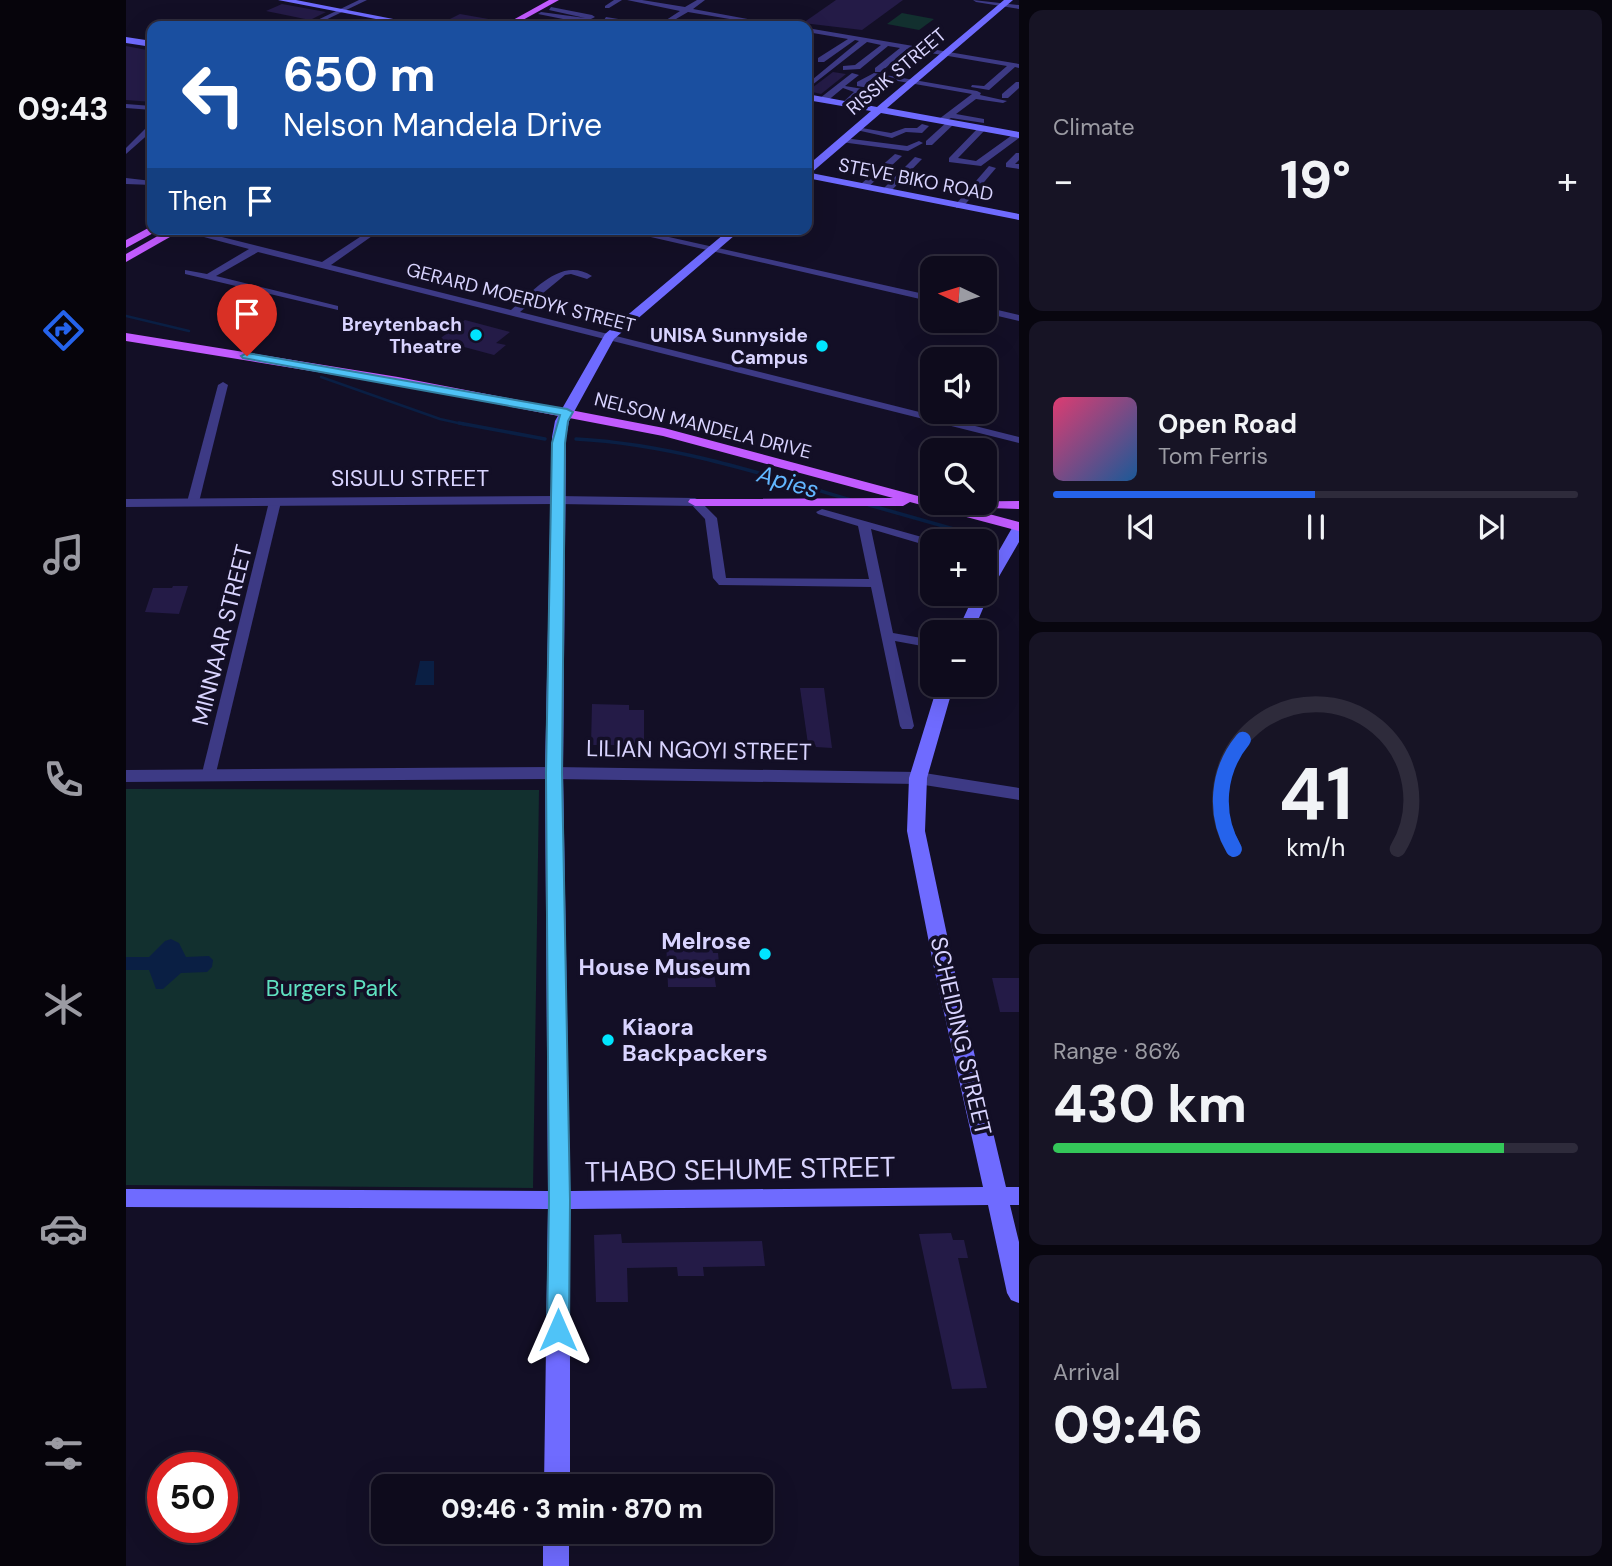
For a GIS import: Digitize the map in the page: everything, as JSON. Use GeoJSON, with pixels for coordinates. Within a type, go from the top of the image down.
{"type":"FeatureCollection","features":[{"type":"Feature","properties":{"kind":"main road"},"geometry":{"type":"LineString","coordinates":[[282,0],[397,21]]}},
{"type":"Feature","properties":{"kind":"main road"},"geometry":{"type":"LineString","coordinates":[[517,21],[566,0]]}},
{"type":"Feature","properties":{"kind":"main road","name":"RISSIK STREET"},"geometry":{"type":"LineString","coordinates":[[812,168],[1006,2]]}},
{"type":"Feature","properties":{"kind":"main road"},"geometry":{"type":"LineString","coordinates":[[528,21],[553,4]]}},
{"type":"Feature","properties":{"kind":"main road"},"geometry":{"type":"LineString","coordinates":[[126,40],[147,43]]}},
{"type":"Feature","properties":{"kind":"main road"},"geometry":{"type":"LineString","coordinates":[[812,98],[979,125],[1018,135]]}},
{"type":"Feature","properties":{"kind":"main road","name":"STEVE BIKO ROAD"},"geometry":{"type":"LineString","coordinates":[[812,174],[1019,217]]}},
{"type":"Feature","properties":{"kind":"main road"},"geometry":{"type":"LineString","coordinates":[[126,245],[147,233]]}},
{"type":"Feature","properties":{"kind":"main road"},"geometry":{"type":"LineString","coordinates":[[126,259],[168,235]]}},
{"type":"Feature","properties":{"kind":"main road"},"geometry":{"type":"LineString","coordinates":[[557,1474],[559,1200],[554,773],[559,437],[570,408],[609,337],[730,235]]}},
{"type":"Feature","properties":{"kind":"main road","name":"NELSON MANDELA DRIVE"},"geometry":{"type":"LineString","coordinates":[[126,330],[570,408],[677,435],[1016,532]]}},
{"type":"Feature","properties":{"kind":"main road","name":"NELSON MANDELA DRIVE"},"geometry":{"type":"LineString","coordinates":[[126,337],[677,424],[920,488]]}},
{"type":"Feature","properties":{"kind":"main road"},"geometry":{"type":"LineString","coordinates":[[695,502],[1019,505]]}},
{"type":"Feature","properties":{"kind":"main road"},"geometry":{"type":"LineString","coordinates":[[997,509],[1019,515]]}},
{"type":"Feature","properties":{"kind":"main road"},"geometry":{"type":"LineString","coordinates":[[997,567],[1016,532]]}},
{"type":"Feature","properties":{"kind":"main road","name":"SCHEIDING STREET"},"geometry":{"type":"LineString","coordinates":[[942,697],[918,778],[916,831],[944,968],[1008,1196],[1019,1293]]}},
{"type":"Feature","properties":{"kind":"main road","name":"THABO SEHUME STREET"},"geometry":{"type":"LineString","coordinates":[[126,1198],[559,1200],[1008,1196]]}},
{"type":"Feature","properties":{"kind":"main road"},"geometry":{"type":"LineString","coordinates":[[556,1544],[556,1566]]}},
{"type":"Feature","properties":{"kind":"street"},"geometry":{"type":"LineString","coordinates":[[319,21],[364,0]]}},
{"type":"Feature","properties":{"kind":"street"},"geometry":{"type":"LineString","coordinates":[[607,7],[619,0]]}},
{"type":"Feature","properties":{"kind":"street"},"geometry":{"type":"LineString","coordinates":[[630,0],[746,21]]}},
{"type":"Feature","properties":{"kind":"street"},"geometry":{"type":"LineString","coordinates":[[668,21],[702,0]]}},
{"type":"Feature","properties":{"kind":"street"},"geometry":{"type":"LineString","coordinates":[[976,0],[1006,2],[1019,7]]}},
{"type":"Feature","properties":{"kind":"street"},"geometry":{"type":"LineString","coordinates":[[553,4],[592,17],[585,21]]}},
{"type":"Feature","properties":{"kind":"street"},"geometry":{"type":"LineString","coordinates":[[643,9],[651,4]]}},
{"type":"Feature","properties":{"kind":"street"},"geometry":{"type":"LineString","coordinates":[[541,14],[578,21]]}},
{"type":"Feature","properties":{"kind":"street"},"geometry":{"type":"LineString","coordinates":[[617,19],[625,20],[635,14]]}},
{"type":"Feature","properties":{"kind":"street"},"geometry":{"type":"LineString","coordinates":[[606,19],[618,21]]}},
{"type":"Feature","properties":{"kind":"street"},"geometry":{"type":"LineString","coordinates":[[812,31],[1016,65]]}},
{"type":"Feature","properties":{"kind":"street"},"geometry":{"type":"LineString","coordinates":[[812,37],[818,32]]}},
{"type":"Feature","properties":{"kind":"street"},"geometry":{"type":"LineString","coordinates":[[821,60],[854,38]]}},
{"type":"Feature","properties":{"kind":"street"},"geometry":{"type":"LineString","coordinates":[[812,83],[865,40]]}},
{"type":"Feature","properties":{"kind":"street"},"geometry":{"type":"LineString","coordinates":[[846,68],[857,67],[886,44]]}},
{"type":"Feature","properties":{"kind":"street"},"geometry":{"type":"LineString","coordinates":[[878,70],[905,47]]}},
{"type":"Feature","properties":{"kind":"street"},"geometry":{"type":"LineString","coordinates":[[866,86],[860,84],[872,75],[976,90],[986,89],[1016,65]]}},
{"type":"Feature","properties":{"kind":"street"},"geometry":{"type":"LineString","coordinates":[[824,100],[855,75]]}},
{"type":"Feature","properties":{"kind":"street"},"geometry":{"type":"LineString","coordinates":[[842,141],[911,150],[924,143],[958,108],[975,96],[1004,98],[1019,84]]}},
{"type":"Feature","properties":{"kind":"street"},"geometry":{"type":"LineString","coordinates":[[845,87],[860,90],[845,104]]}},
{"type":"Feature","properties":{"kind":"street"},"geometry":{"type":"LineString","coordinates":[[966,102],[996,107]]}},
{"type":"Feature","properties":{"kind":"street"},"geometry":{"type":"LineString","coordinates":[[126,106],[147,108]]}},
{"type":"Feature","properties":{"kind":"street"},"geometry":{"type":"LineString","coordinates":[[958,108],[989,114]]}},
{"type":"Feature","properties":{"kind":"street"},"geometry":{"type":"LineString","coordinates":[[979,125],[952,160],[978,164],[1018,135]]}},
{"type":"Feature","properties":{"kind":"street"},"geometry":{"type":"LineString","coordinates":[[942,156],[979,125]]}},
{"type":"Feature","properties":{"kind":"street"},"geometry":{"type":"LineString","coordinates":[[856,129],[894,136],[905,130],[919,131],[925,126]]}},
{"type":"Feature","properties":{"kind":"street"},"geometry":{"type":"LineString","coordinates":[[126,152],[147,132]]}},
{"type":"Feature","properties":{"kind":"street"},"geometry":{"type":"LineString","coordinates":[[842,141],[875,148],[871,155]]}},
{"type":"Feature","properties":{"kind":"street"},"geometry":{"type":"LineString","coordinates":[[1019,155],[1009,165],[1019,167]]}},
{"type":"Feature","properties":{"kind":"street"},"geometry":{"type":"LineString","coordinates":[[864,187],[898,156]]}},
{"type":"Feature","properties":{"kind":"street"},"geometry":{"type":"LineString","coordinates":[[886,191],[918,159]]}},
{"type":"Feature","properties":{"kind":"street"},"geometry":{"type":"LineString","coordinates":[[959,205],[992,168]]}},
{"type":"Feature","properties":{"kind":"street"},"geometry":{"type":"LineString","coordinates":[[126,181],[147,183]]}},
{"type":"Feature","properties":{"kind":"street","name":"GERARD MOERDYK STREET"},"geometry":{"type":"LineString","coordinates":[[201,235],[1019,440]]}},
{"type":"Feature","properties":{"kind":"street"},"geometry":{"type":"LineString","coordinates":[[323,265],[369,235]]}},
{"type":"Feature","properties":{"kind":"street"},"geometry":{"type":"LineString","coordinates":[[646,235],[920,296]]}},
{"type":"Feature","properties":{"kind":"street"},"geometry":{"type":"LineString","coordinates":[[208,277],[256,249]]}},
{"type":"Feature","properties":{"kind":"street"},"geometry":{"type":"LineString","coordinates":[[514,312],[562,273],[572,271],[587,276]]}},
{"type":"Feature","properties":{"kind":"street"},"geometry":{"type":"LineString","coordinates":[[188,272],[335,308]]}},
{"type":"Feature","properties":{"kind":"street"},"geometry":{"type":"LineString","coordinates":[[998,313],[1019,318]]}},
{"type":"Feature","properties":{"kind":"street"},"geometry":{"type":"LineString","coordinates":[[193,502],[223,385]]}},
{"type":"Feature","properties":{"kind":"street","name":"SISULU STREET"},"geometry":{"type":"LineString","coordinates":[[126,503],[557,499],[695,502]]}},
{"type":"Feature","properties":{"kind":"street","name":"MINNAAR STREET"},"geometry":{"type":"LineString","coordinates":[[208,777],[275,502]]}},
{"type":"Feature","properties":{"kind":"street"},"geometry":{"type":"LineString","coordinates":[[695,502],[711,518],[719,578],[723,582],[875,583]]}},
{"type":"Feature","properties":{"kind":"street"},"geometry":{"type":"LineString","coordinates":[[822,512],[920,540]]}},
{"type":"Feature","properties":{"kind":"street"},"geometry":{"type":"LineString","coordinates":[[864,526],[906,726]]}},
{"type":"Feature","properties":{"kind":"street"},"geometry":{"type":"LineString","coordinates":[[888,636],[920,642]]}},
{"type":"Feature","properties":{"kind":"street","name":"LILIAN NGOYI STREET"},"geometry":{"type":"LineString","coordinates":[[126,776],[554,773],[918,778],[1019,794]]}},
{"type":"Feature","properties":{"kind":"green space"},"geometry":{"type":"Polygon","coordinates":[[[902,13],[934,19],[919,30],[887,24],[902,13]]]}},
{"type":"Feature","properties":{"kind":"green space","name":"Burgers Park"},"geometry":{"type":"Polygon","coordinates":[[[126,789],[539,790],[533,1188],[126,1185],[126,789]]]}},
{"type":"Feature","properties":{"kind":"water"},"geometry":{"type":"Polygon","coordinates":[[[420,661],[434,661],[434,685],[415,685],[420,661]]]}},
{"type":"Feature","properties":{"kind":"water"},"geometry":{"type":"Polygon","coordinates":[[[171,939],[179,943],[186,957],[209,956],[213,960],[212,967],[207,972],[181,973],[163,989],[156,989],[149,970],[126,970],[126,957],[149,957],[165,941],[171,939]]]}},
{"type":"Feature","properties":{"kind":"building"},"geometry":{"type":"Polygon","coordinates":[[[836,0],[903,0],[862,30],[806,21],[836,0]]]}},
{"type":"Feature","properties":{"kind":"building"},"geometry":{"type":"Polygon","coordinates":[[[282,4],[326,12],[310,20],[266,11],[282,4]]]}},
{"type":"Feature","properties":{"kind":"building"},"geometry":{"type":"Polygon","coordinates":[[[460,14],[494,20],[494,21],[446,21],[460,14]]]}},
{"type":"Feature","properties":{"kind":"building"},"geometry":{"type":"Polygon","coordinates":[[[126,46],[147,50],[147,102],[126,100],[126,46]]]}},
{"type":"Feature","properties":{"kind":"building"},"geometry":{"type":"Polygon","coordinates":[[[833,72],[846,74],[821,94],[812,92],[812,88],[833,72]]]}},
{"type":"Feature","properties":{"kind":"building","name":"Breytenbach Theatre"},"geometry":{"type":"Polygon","coordinates":[[[465,320],[510,332],[496,343],[506,345],[494,355],[438,340],[465,320]]]}},
{"type":"Feature","properties":{"kind":"building"},"geometry":{"type":"Polygon","coordinates":[[[188,586],[179,614],[145,612],[153,588],[188,586]]]}},
{"type":"Feature","properties":{"kind":"building"},"geometry":{"type":"Polygon","coordinates":[[[800,688],[824,688],[832,748],[808,744],[800,688]]]}},
{"type":"Feature","properties":{"kind":"building"},"geometry":{"type":"Polygon","coordinates":[[[592,704],[629,705],[629,710],[644,710],[644,745],[591,745],[592,704]]]}},
{"type":"Feature","properties":{"kind":"building"},"geometry":{"type":"Polygon","coordinates":[[[666,940],[711,940],[713,953],[718,953],[720,973],[714,973],[716,987],[668,987],[666,940]]]}},
{"type":"Feature","properties":{"kind":"building"},"geometry":{"type":"Polygon","coordinates":[[[992,978],[1019,978],[1019,1012],[1000,1012],[992,978]]]}},
{"type":"Feature","properties":{"kind":"building"},"geometry":{"type":"Polygon","coordinates":[[[951,1233],[953,1240],[964,1240],[968,1258],[958,1258],[987,1388],[952,1389],[919,1234],[951,1233]]]}},
{"type":"Feature","properties":{"kind":"building"},"geometry":{"type":"Polygon","coordinates":[[[621,1234],[622,1243],[762,1241],[765,1266],[703,1267],[704,1276],[678,1276],[677,1267],[627,1268],[628,1302],[596,1302],[594,1235],[621,1234]]]}},
{"type":"Feature","properties":{"kind":"waterway","name":"Apies"},"geometry":{"type":"LineString","coordinates":[[126,316],[189,331]]}},
{"type":"Feature","properties":{"kind":"waterway","name":"Apies"},"geometry":{"type":"LineString","coordinates":[[321,377],[440,419],[467,425]]}},
{"type":"Feature","properties":{"kind":"waterway","name":"Apies"},"geometry":{"type":"LineString","coordinates":[[459,423],[545,439]]}},
{"type":"Feature","properties":{"kind":"waterway","name":"Apies"},"geometry":{"type":"LineString","coordinates":[[576,439],[681,453],[851,500]]}},
{"type":"Feature","properties":{"kind":"waterway","name":"Apies"},"geometry":{"type":"LineString","coordinates":[[869,505],[954,529]]}},
{"type":"Feature","properties":{"kind":"place","name":"Breytenbach Theatre"},"geometry":{"type":"Point","coordinates":[476,335]}},
{"type":"Feature","properties":{"kind":"place","name":"UNISA Sunnyside Campus"},"geometry":{"type":"Point","coordinates":[822,346]}},
{"type":"Feature","properties":{"kind":"place","name":"Melrose House Museum"},"geometry":{"type":"Point","coordinates":[765,954]}},
{"type":"Feature","properties":{"kind":"place","name":"Kiaora Backpackers"},"geometry":{"type":"Point","coordinates":[608,1040]}},
{"type":"Feature","properties":{"kind":"route"},"geometry":{"type":"LineString","coordinates":[[247,356],[567,412],[562,421],[558,443],[554,773],[558,1330]]}}]}
